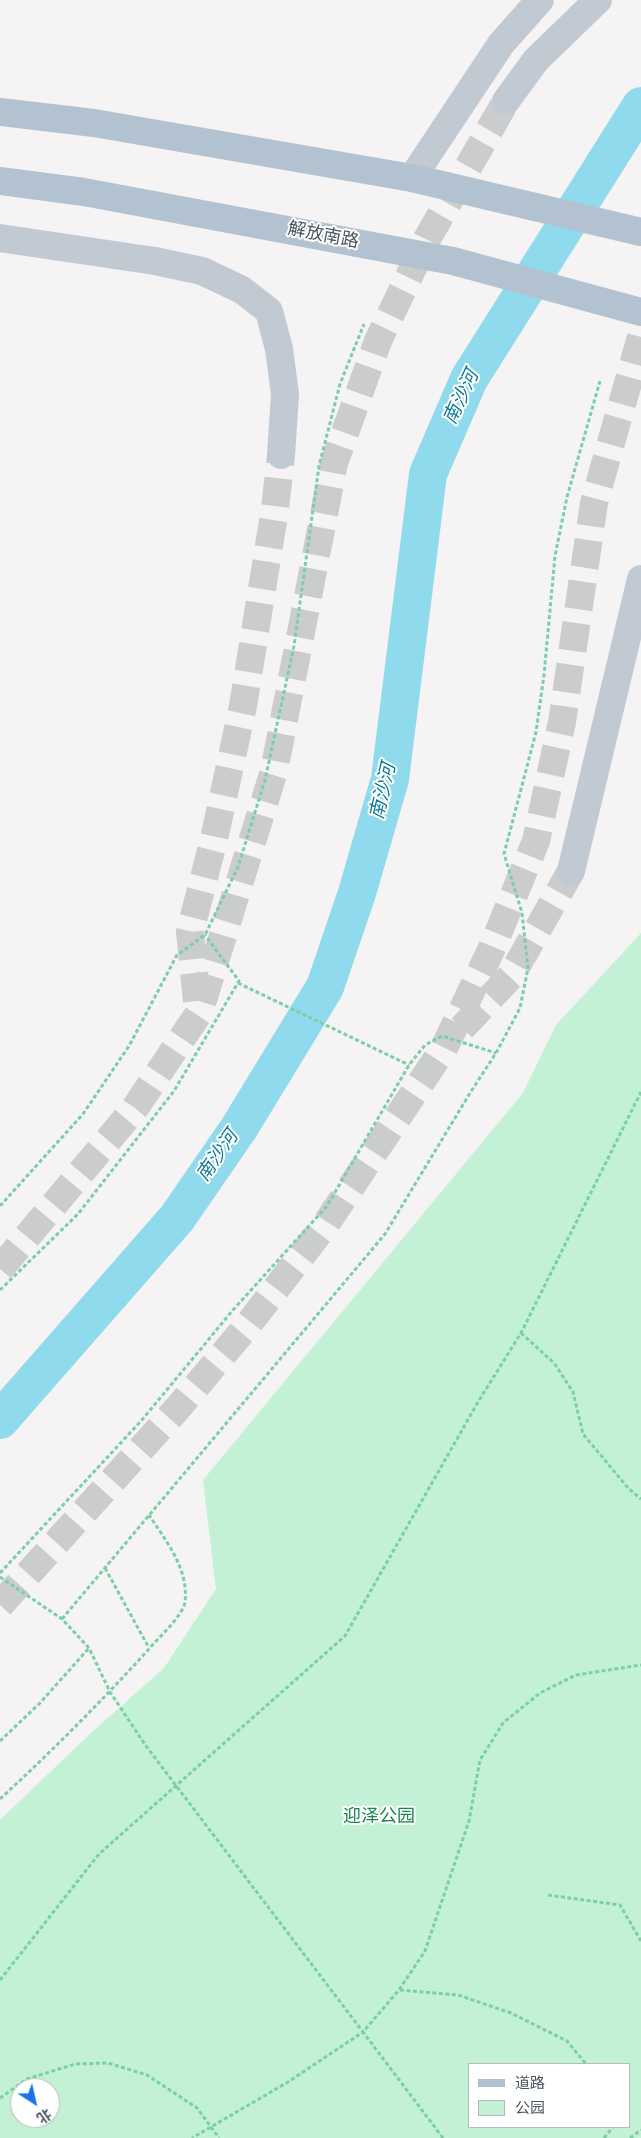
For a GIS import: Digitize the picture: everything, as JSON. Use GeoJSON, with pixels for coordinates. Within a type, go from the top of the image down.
{"type":"FeatureCollection","features":[{"type":"Feature","properties":{"kind":"main road"},"geometry":{"type":"LineString","coordinates":[[0,112],[94,123],[412,178],[641,232]]}},
{"type":"Feature","properties":{"kind":"main road","name":"解放南路"},"geometry":{"type":"LineString","coordinates":[[0,181],[84,192],[452,261],[641,312]]}},
{"type":"Feature","properties":{"kind":"street"},"geometry":{"type":"LineString","coordinates":[[412,178],[501,44],[540,0]]}},
{"type":"Feature","properties":{"kind":"street"},"geometry":{"type":"LineString","coordinates":[[506,102],[536,60],[598,0]]}},
{"type":"Feature","properties":{"kind":"street"},"geometry":{"type":"LineString","coordinates":[[0,238],[155,261],[202,271],[242,290],[269,311],[279,349],[285,394],[281,454]]}},
{"type":"Feature","properties":{"kind":"street"},"geometry":{"type":"LineString","coordinates":[[571,871],[641,579]]}},
{"type":"Feature","properties":{"kind":"path"},"geometry":{"type":"LineString","coordinates":[[0,1206],[83,1114],[128,1046],[177,955],[205,935],[238,867],[265,780],[294,646],[319,466],[340,384],[364,324]]}},
{"type":"Feature","properties":{"kind":"path"},"geometry":{"type":"LineString","coordinates":[[62,1618],[385,1234],[470,1093],[496,1054],[520,1008],[528,968],[522,913],[504,854],[504,848],[536,732],[544,675],[555,556],[564,514],[600,381]]}},
{"type":"Feature","properties":{"kind":"path"},"geometry":{"type":"LineString","coordinates":[[0,1290],[78,1214],[174,1091],[238,983],[239,981],[205,935]]}},
{"type":"Feature","properties":{"kind":"path"},"geometry":{"type":"LineString","coordinates":[[238,983],[409,1065]]}},
{"type":"Feature","properties":{"kind":"path"},"geometry":{"type":"LineString","coordinates":[[443,2138],[146,1746],[110,1692],[89,1648],[62,1618],[0,1575],[141,1421],[233,1310],[327,1206],[409,1065],[425,1045],[442,1036],[496,1054]]}},
{"type":"Feature","properties":{"kind":"path"},"geometry":{"type":"LineString","coordinates":[[0,1980],[100,1854],[345,1636],[478,1402],[521,1333],[641,1092]]}},
{"type":"Feature","properties":{"kind":"path"},"geometry":{"type":"LineString","coordinates":[[521,1333],[554,1363],[573,1392],[583,1434],[628,1488],[641,1500]]}},
{"type":"Feature","properties":{"kind":"path"},"geometry":{"type":"LineString","coordinates":[[0,1799],[61,1743],[110,1692],[173,1622],[185,1604],[185,1579],[170,1546],[149,1515]]}},
{"type":"Feature","properties":{"kind":"path"},"geometry":{"type":"LineString","coordinates":[[105,1568],[149,1648]]}},
{"type":"Feature","properties":{"kind":"path"},"geometry":{"type":"LineString","coordinates":[[0,1741],[40,1703],[89,1648]]}},
{"type":"Feature","properties":{"kind":"path"},"geometry":{"type":"LineString","coordinates":[[192,2138],[288,2082],[364,2032],[399,1990],[425,1951],[470,1821],[480,1760],[503,1723],[540,1693],[576,1675],[641,1665]]}},
{"type":"Feature","properties":{"kind":"path"},"geometry":{"type":"LineString","coordinates":[[548,1894],[620,1905],[641,1941]]}},
{"type":"Feature","properties":{"kind":"path"},"geometry":{"type":"LineString","coordinates":[[399,1990],[458,1995],[511,2013],[567,2042],[585,2063]]}},
{"type":"Feature","properties":{"kind":"path"},"geometry":{"type":"LineString","coordinates":[[0,2098],[27,2079],[75,2064],[108,2063],[146,2075],[197,2108],[220,2138]]}},
{"type":"Feature","properties":{"kind":"path"},"geometry":{"type":"LineString","coordinates":[[604,2138],[612,2128]]}},
{"type":"Feature","properties":{"kind":"path"},"geometry":{"type":"LineString","coordinates":[[630,2138],[641,2130]]}},
{"type":"Feature","properties":{"kind":"green space","name":"迎泽公园"},"geometry":{"type":"Polygon","coordinates":[[[641,933],[641,2138],[0,2138],[0,1820],[92,1732],[164,1668],[216,1589],[203,1480],[523,1093],[556,1025],[641,933]]]}},
{"type":"Feature","properties":{"kind":"waterway","name":"南沙河"},"geometry":{"type":"LineString","coordinates":[[0,1420],[177,1218],[239,1128],[325,987],[357,893],[390,779],[428,474],[469,379],[641,106]]}},
{"type":"Feature","properties":{"kind":"tunnel"},"geometry":{"type":"LineString","coordinates":[[0,1269],[135,1108],[199,1013],[274,771],[334,463],[378,341],[427,239],[506,101]]}},
{"type":"Feature","properties":{"kind":"tunnel"},"geometry":{"type":"LineString","coordinates":[[0,1605],[177,1409],[247,1326],[326,1224],[444,1048],[492,948],[536,841],[562,722],[594,503],[641,337]]}},
{"type":"Feature","properties":{"kind":"tunnel"},"geometry":{"type":"LineString","coordinates":[[197,1001],[190,932],[214,839],[243,706],[275,509],[281,455]]}},
{"type":"Feature","properties":{"kind":"tunnel"},"geometry":{"type":"LineString","coordinates":[[462,1028],[511,976],[571,871]]}}]}
